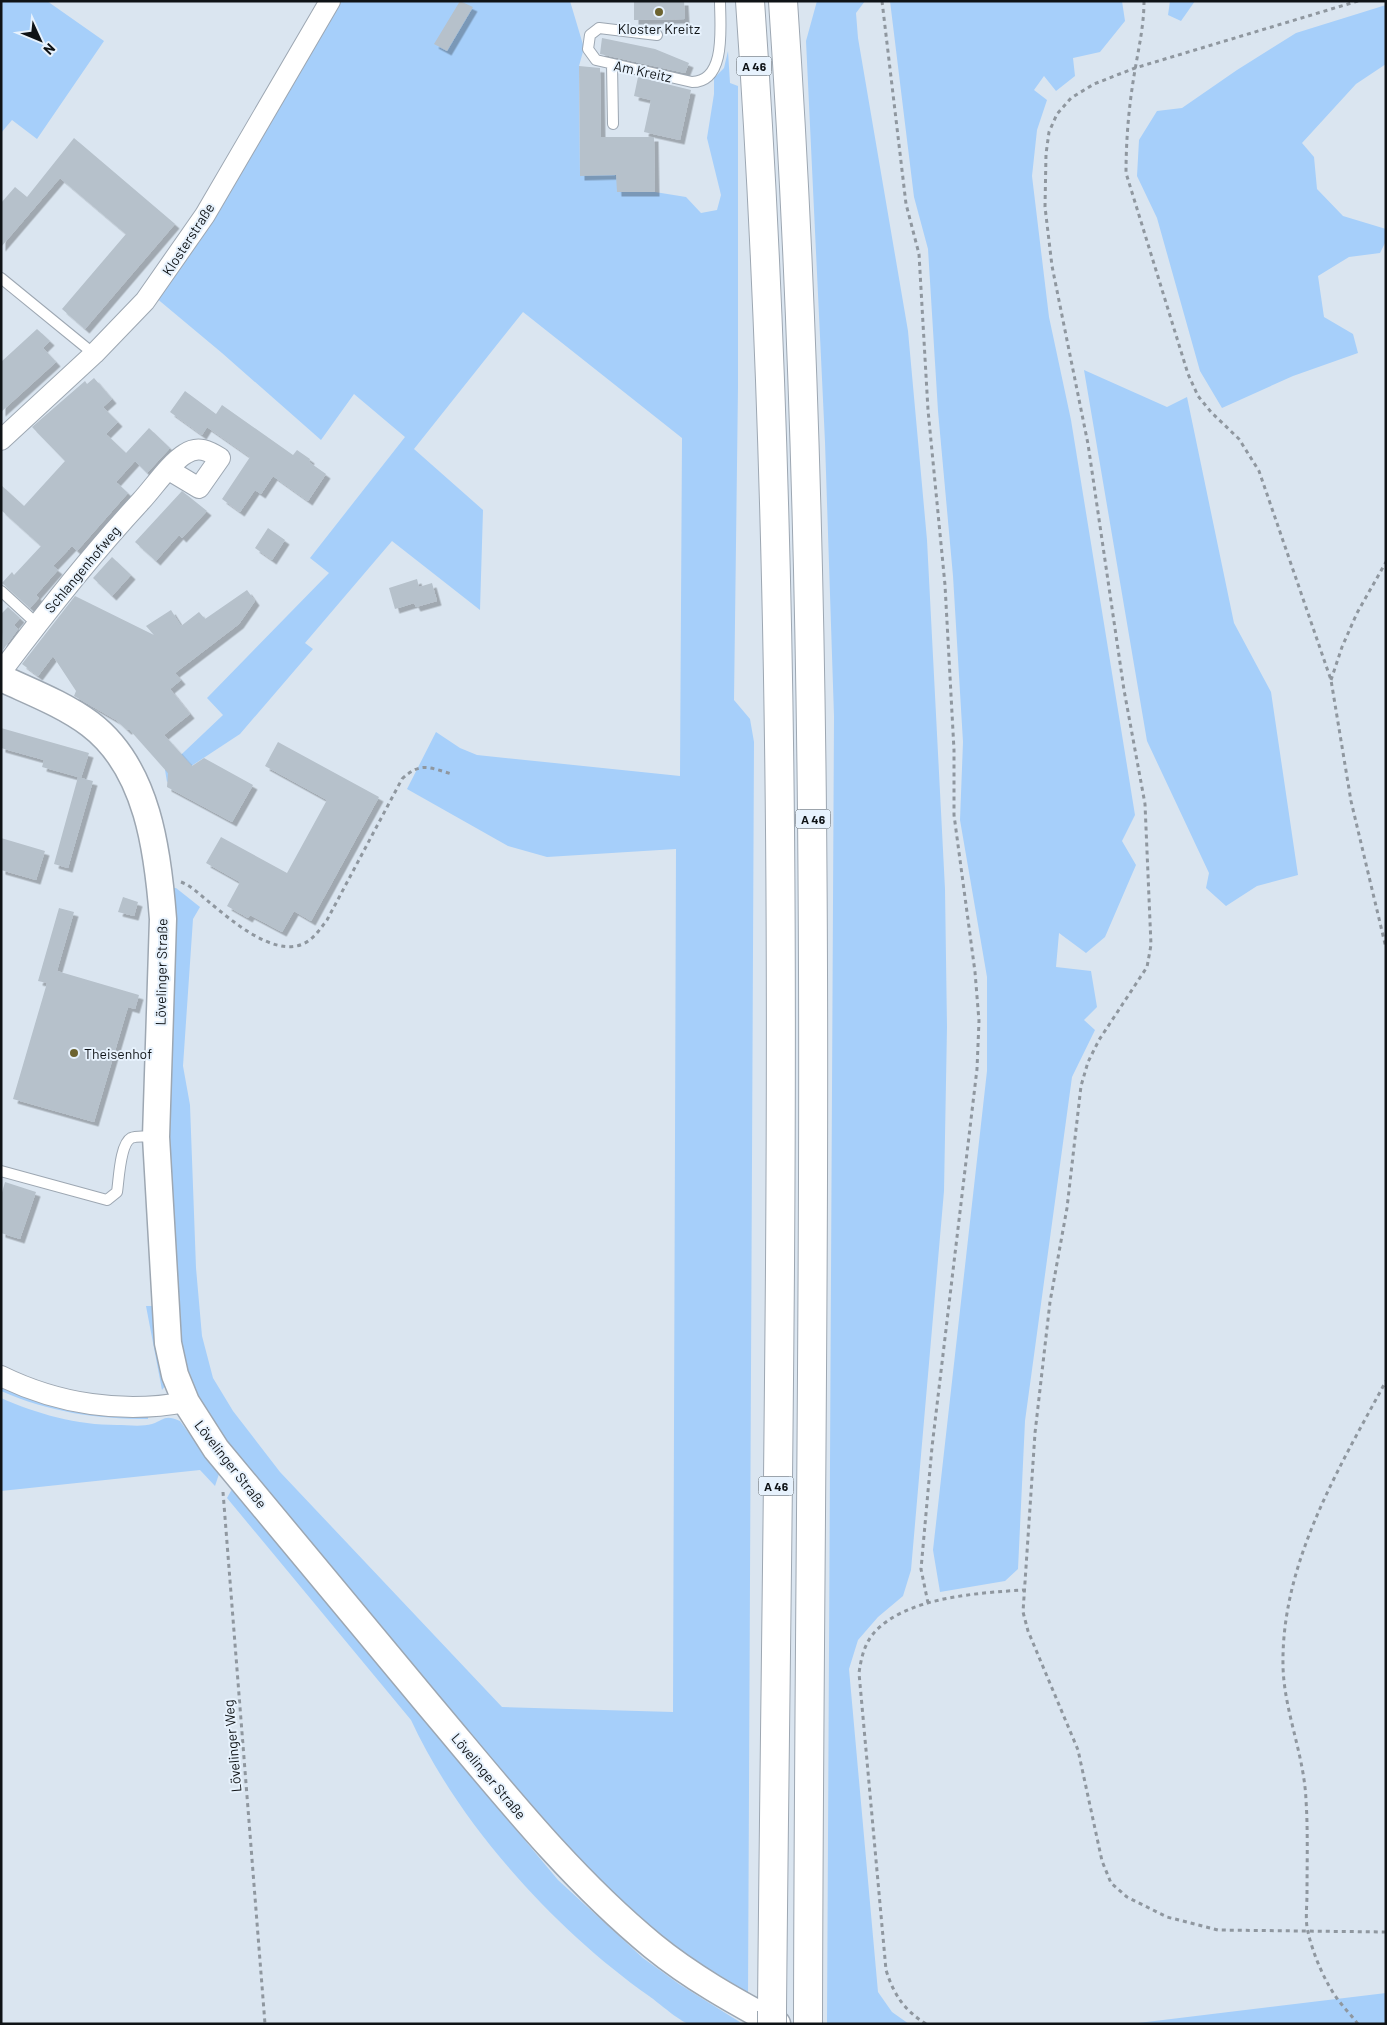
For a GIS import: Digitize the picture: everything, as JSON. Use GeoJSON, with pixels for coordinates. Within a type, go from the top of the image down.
{"type":"FeatureCollection","features":[{"type":"Feature","properties":{"kind":"highway","name":"A 46"},"geometry":{"type":"LineString","coordinates":[[750,1],[768,298],[775,497],[780,741],[781,960],[774,2020]]}},
{"type":"Feature","properties":{"kind":"highway","name":"A 46"},"geometry":{"type":"LineString","coordinates":[[783,1],[800,296],[813,738],[808,2024]]}},
{"type":"Feature","properties":{"kind":"street","name":"Klosterstraße"},"geometry":{"type":"LineString","coordinates":[[1,440],[94,354],[145,302],[205,215],[330,1]]}},
{"type":"Feature","properties":{"kind":"street","name":"Schlangenhofweg"},"geometry":{"type":"LineString","coordinates":[[1,672],[73,577],[169,470]]}},
{"type":"Feature","properties":{"kind":"street","name":"Lövelinger Straße"},"geometry":{"type":"LineString","coordinates":[[1,678],[76,714],[92,725],[120,756],[140,795],[150,828],[160,886],[162,950],[156,1137],[168,1343],[175,1375],[196,1420],[231,1468],[502,1791],[572,1871],[611,1909],[661,1952],[732,2000],[774,2020]]}},
{"type":"Feature","properties":{"kind":"street"},"geometry":{"type":"LineString","coordinates":[[1,1376],[52,1397],[86,1404],[121,1406],[164,1405],[186,1402]]}},
{"type":"Feature","properties":{"kind":"lane","name":"Am Kreitz"},"geometry":{"type":"LineString","coordinates":[[656,35],[602,28],[595,30],[590,35],[588,45],[590,54],[596,60],[692,82],[704,79],[713,71],[717,60],[720,1]]}},
{"type":"Feature","properties":{"kind":"lane"},"geometry":{"type":"LineString","coordinates":[[612,64],[613,124]]}},
{"type":"Feature","properties":{"kind":"lane"},"geometry":{"type":"LineString","coordinates":[[1,278],[94,354]]}},
{"type":"Feature","properties":{"kind":"lane"},"geometry":{"type":"LineString","coordinates":[[1,591],[37,624]]}},
{"type":"Feature","properties":{"kind":"lane"},"geometry":{"type":"LineString","coordinates":[[1,1171],[107,1200],[117,1192],[124,1146],[130,1139],[138,1136],[156,1137]]}},
{"type":"Feature","properties":{"kind":"path"},"geometry":{"type":"LineString","coordinates":[[882,1],[906,204],[919,254],[928,410],[945,584],[954,750],[954,815],[975,972],[979,1022],[976,1078],[932,1447],[921,1569],[928,1603]]}},
{"type":"Feature","properties":{"kind":"path"},"geometry":{"type":"LineString","coordinates":[[1144,1],[1144,26],[1136,68],[1126,146],[1126,174],[1188,374],[1198,396],[1210,412],[1239,440],[1259,471],[1331,680],[1351,801],[1386,948]]}},
{"type":"Feature","properties":{"kind":"path"},"geometry":{"type":"LineString","coordinates":[[1358,1],[1136,68],[1094,84],[1071,98],[1057,114],[1049,132],[1046,154],[1045,207],[1052,266],[1088,444],[1124,690],[1145,804],[1151,945],[1147,966],[1099,1040],[1088,1062],[1081,1086],[1067,1208],[1050,1302],[1036,1424],[1027,1563],[1023,1590],[1023,1612],[1028,1631],[1078,1750],[1102,1861],[1111,1883],[1127,1898],[1146,1908],[1192,1926],[1218,1930],[1244,1932],[1386,1932]]}},
{"type":"Feature","properties":{"kind":"path"},"geometry":{"type":"LineString","coordinates":[[1331,680],[1342,647],[1357,613],[1386,562]]}},
{"type":"Feature","properties":{"kind":"path"},"geometry":{"type":"LineString","coordinates":[[160,886],[176,880],[187,884],[252,934],[274,945],[289,947],[303,944],[315,935],[327,920],[402,779],[413,769],[424,766],[452,774]]}},
{"type":"Feature","properties":{"kind":"path"},"geometry":{"type":"LineString","coordinates":[[1358,2024],[1338,2000],[1307,1931],[1306,1800],[1302,1761],[1286,1691],[1283,1668],[1284,1635],[1292,1590],[1324,1499],[1386,1381]]}},
{"type":"Feature","properties":{"kind":"path","name":"Lövelinger Weg"},"geometry":{"type":"LineString","coordinates":[[231,1468],[223,1494],[265,2024]]}},
{"type":"Feature","properties":{"kind":"path"},"geometry":{"type":"LineString","coordinates":[[926,2024],[900,2003],[892,1988],[886,1970],[859,1673],[862,1654],[872,1634],[886,1621],[902,1612],[928,1603],[984,1592],[1023,1590]]}},
{"type":"Feature","properties":{"kind":"shaded area"},"geometry":{"type":"Polygon","coordinates":[[[1,1],[47,1],[104,41],[37,139],[12,120],[1,133],[1,1]]]}},
{"type":"Feature","properties":{"kind":"shaded area"},"geometry":{"type":"Polygon","coordinates":[[[340,1],[570,1],[584,48],[579,66],[580,175],[617,175],[617,192],[655,192],[686,197],[701,213],[717,210],[721,195],[707,138],[714,94],[714,78],[724,68],[728,51],[730,83],[738,86],[738,387],[734,700],[750,719],[754,742],[748,1999],[715,1982],[575,1863],[206,1421],[181,1361],[166,1177],[170,888],[176,888],[200,907],[193,919],[183,1066],[190,1105],[196,1268],[202,1336],[213,1378],[233,1411],[280,1472],[502,1707],[673,1712],[676,849],[547,857],[508,846],[407,789],[436,732],[460,748],[477,755],[680,776],[682,438],[523,312],[414,449],[483,510],[480,610],[392,541],[305,643],[313,649],[240,734],[167,782],[165,770],[223,715],[207,698],[329,573],[310,558],[405,437],[354,394],[321,440],[155,297],[275,114],[340,1]]]}},
{"type":"Feature","properties":{"kind":"shaded area"},"geometry":{"type":"Polygon","coordinates":[[[817,1],[865,1],[856,13],[858,38],[908,331],[927,540],[945,889],[947,1027],[944,1191],[911,1570],[903,1596],[878,1617],[858,1640],[849,1669],[878,1992],[892,2012],[909,2024],[827,2024],[834,716],[825,442],[806,41],[817,1]]]}},
{"type":"Feature","properties":{"kind":"shaded area"},"geometry":{"type":"Polygon","coordinates":[[[890,1],[1122,1],[1125,21],[1100,52],[1073,58],[1075,76],[1056,91],[1044,76],[1034,90],[1047,100],[1037,130],[1032,176],[1049,317],[1071,420],[1135,815],[1122,841],[1136,865],[1105,937],[1086,953],[1059,933],[1056,967],[1091,971],[1097,1007],[1084,1020],[1095,1030],[1072,1077],[1025,1421],[1018,1569],[1005,1581],[940,1592],[933,1550],[987,1071],[987,977],[960,820],[963,742],[953,576],[938,411],[928,249],[914,197],[890,1]]]}},
{"type":"Feature","properties":{"kind":"shaded area"},"geometry":{"type":"Polygon","coordinates":[[[1170,1],[1195,1],[1181,21],[1168,15],[1170,1]]]}},
{"type":"Feature","properties":{"kind":"shaded area"},"geometry":{"type":"Polygon","coordinates":[[[1386,5],[1386,64],[1356,84],[1302,143],[1314,157],[1317,189],[1343,216],[1386,229],[1386,241],[1380,253],[1349,257],[1318,276],[1324,317],[1353,334],[1358,353],[1293,376],[1222,408],[1200,371],[1157,218],[1137,176],[1139,140],[1157,111],[1182,108],[1237,70],[1296,33],[1386,5]]]}},
{"type":"Feature","properties":{"kind":"shaded area"},"geometry":{"type":"Polygon","coordinates":[[[1084,370],[1167,407],[1187,397],[1234,623],[1271,692],[1298,875],[1257,886],[1226,906],[1206,888],[1209,873],[1147,741],[1084,370]]]}},
{"type":"Feature","properties":{"kind":"shaded area"},"geometry":{"type":"Polygon","coordinates":[[[146,1306],[152,1306],[156,1350],[165,1386],[162,1390],[146,1306]]]}},
{"type":"Feature","properties":{"kind":"shaded area"},"geometry":{"type":"Polygon","coordinates":[[[1,1385],[148,1413],[148,1419],[91,1416],[55,1409],[1,1391],[1,1385]]]}},
{"type":"Feature","properties":{"kind":"shaded area"},"geometry":{"type":"Polygon","coordinates":[[[1,1398],[43,1414],[87,1423],[139,1426],[152,1424],[165,1418],[180,1421],[219,1474],[215,1486],[200,1470],[1,1491],[1,1398]]]}},
{"type":"Feature","properties":{"kind":"shaded area"},"geometry":{"type":"Polygon","coordinates":[[[232,1489],[558,1880],[643,1958],[679,1984],[743,2024],[689,2024],[680,2019],[579,1940],[545,1907],[483,1836],[455,1798],[431,1759],[411,1720],[227,1498],[232,1489]]]}},
{"type":"Feature","properties":{"kind":"shaded area"},"geometry":{"type":"Polygon","coordinates":[[[1386,1993],[1386,2024],[1130,2024],[1386,1993]]]}},
{"type":"Feature","properties":{"kind":"building"},"geometry":{"type":"Polygon","coordinates":[[[460,1],[473,7],[447,51],[434,44],[460,1]]]}},
{"type":"Feature","properties":{"kind":"building","name":"Kloster Kreitz"},"geometry":{"type":"Polygon","coordinates":[[[634,1],[684,1],[685,19],[634,20],[634,1]]]}},
{"type":"Feature","properties":{"kind":"building"},"geometry":{"type":"Polygon","coordinates":[[[602,38],[655,49],[689,63],[685,73],[600,54],[602,38]]]}},
{"type":"Feature","properties":{"kind":"building"},"geometry":{"type":"Polygon","coordinates":[[[579,66],[600,68],[601,137],[654,137],[655,192],[617,192],[616,175],[580,176],[579,66]]]}},
{"type":"Feature","properties":{"kind":"building"},"geometry":{"type":"Polygon","coordinates":[[[638,77],[691,90],[680,140],[644,132],[651,100],[634,96],[638,77]]]}},
{"type":"Feature","properties":{"kind":"building"},"geometry":{"type":"Polygon","coordinates":[[[74,138],[175,224],[85,329],[62,309],[126,234],[60,178],[1,247],[1,203],[15,187],[27,197],[74,138]]]}},
{"type":"Feature","properties":{"kind":"building"},"geometry":{"type":"Polygon","coordinates":[[[37,329],[50,341],[43,348],[56,362],[1,412],[1,362],[37,329]]]}},
{"type":"Feature","properties":{"kind":"building"},"geometry":{"type":"Polygon","coordinates":[[[94,378],[112,399],[103,407],[118,422],[106,434],[126,453],[149,428],[170,448],[147,473],[135,461],[116,482],[128,493],[77,551],[72,546],[53,566],[58,570],[36,595],[39,598],[30,608],[2,583],[12,572],[14,575],[41,546],[1,510],[1,485],[24,506],[65,461],[32,427],[85,381],[87,384],[94,378]]]}},
{"type":"Feature","properties":{"kind":"building"},"geometry":{"type":"Polygon","coordinates":[[[185,391],[216,414],[222,405],[293,455],[297,450],[310,459],[309,462],[326,474],[308,501],[273,476],[261,494],[255,490],[240,512],[222,499],[250,457],[207,427],[202,435],[170,412],[185,391]]]}},
{"type":"Feature","properties":{"kind":"building"},"geometry":{"type":"Polygon","coordinates":[[[182,491],[207,511],[182,538],[179,535],[156,561],[135,542],[182,491]]]}},
{"type":"Feature","properties":{"kind":"building"},"geometry":{"type":"Polygon","coordinates":[[[268,528],[285,540],[272,560],[255,548],[268,528]]]}},
{"type":"Feature","properties":{"kind":"building"},"geometry":{"type":"Polygon","coordinates":[[[112,557],[131,575],[112,596],[93,578],[112,557]]]}},
{"type":"Feature","properties":{"kind":"building"},"geometry":{"type":"Polygon","coordinates":[[[417,579],[419,587],[432,583],[437,601],[416,607],[414,603],[395,609],[389,588],[417,579]]]}},
{"type":"Feature","properties":{"kind":"building"},"geometry":{"type":"Polygon","coordinates":[[[247,590],[255,601],[239,624],[175,673],[181,680],[170,689],[190,714],[164,735],[192,766],[204,758],[253,785],[232,822],[167,787],[168,773],[129,729],[127,730],[116,720],[74,696],[76,691],[53,656],[38,676],[22,664],[75,596],[154,635],[146,626],[171,610],[181,626],[199,612],[205,619],[247,590]]]}},
{"type":"Feature","properties":{"kind":"building"},"geometry":{"type":"Polygon","coordinates":[[[8,607],[20,618],[14,625],[18,629],[3,650],[1,614],[8,607]]]}},
{"type":"Feature","properties":{"kind":"building"},"geometry":{"type":"Polygon","coordinates":[[[1,728],[89,753],[81,778],[93,781],[68,868],[54,864],[78,777],[42,767],[44,760],[1,748],[1,728]]]}},
{"type":"Feature","properties":{"kind":"building"},"geometry":{"type":"Polygon","coordinates":[[[278,742],[379,797],[311,921],[294,911],[282,932],[250,915],[248,918],[227,906],[240,882],[206,863],[221,837],[287,873],[327,800],[265,766],[278,742]]]}},
{"type":"Feature","properties":{"kind":"building"},"geometry":{"type":"Polygon","coordinates":[[[1,838],[45,851],[36,880],[1,870],[1,838]]]}},
{"type":"Feature","properties":{"kind":"building"},"geometry":{"type":"Polygon","coordinates":[[[123,897],[138,902],[134,916],[118,912],[123,897]]]}},
{"type":"Feature","properties":{"kind":"building"},"geometry":{"type":"Polygon","coordinates":[[[59,908],[74,912],[57,971],[139,995],[135,1009],[128,1007],[94,1122],[13,1099],[47,983],[38,981],[59,908]]]}},
{"type":"Feature","properties":{"kind":"building"},"geometry":{"type":"Polygon","coordinates":[[[5,1182],[36,1192],[20,1239],[1,1233],[1,1196],[5,1182]]]}},
{"type":"Feature","properties":{"kind":"place","name":"Kloster Kreitz"},"geometry":{"type":"Point","coordinates":[659,12]}},
{"type":"Feature","properties":{"kind":"place","name":"Theisenhof"},"geometry":{"type":"Point","coordinates":[74,1053]}}]}
